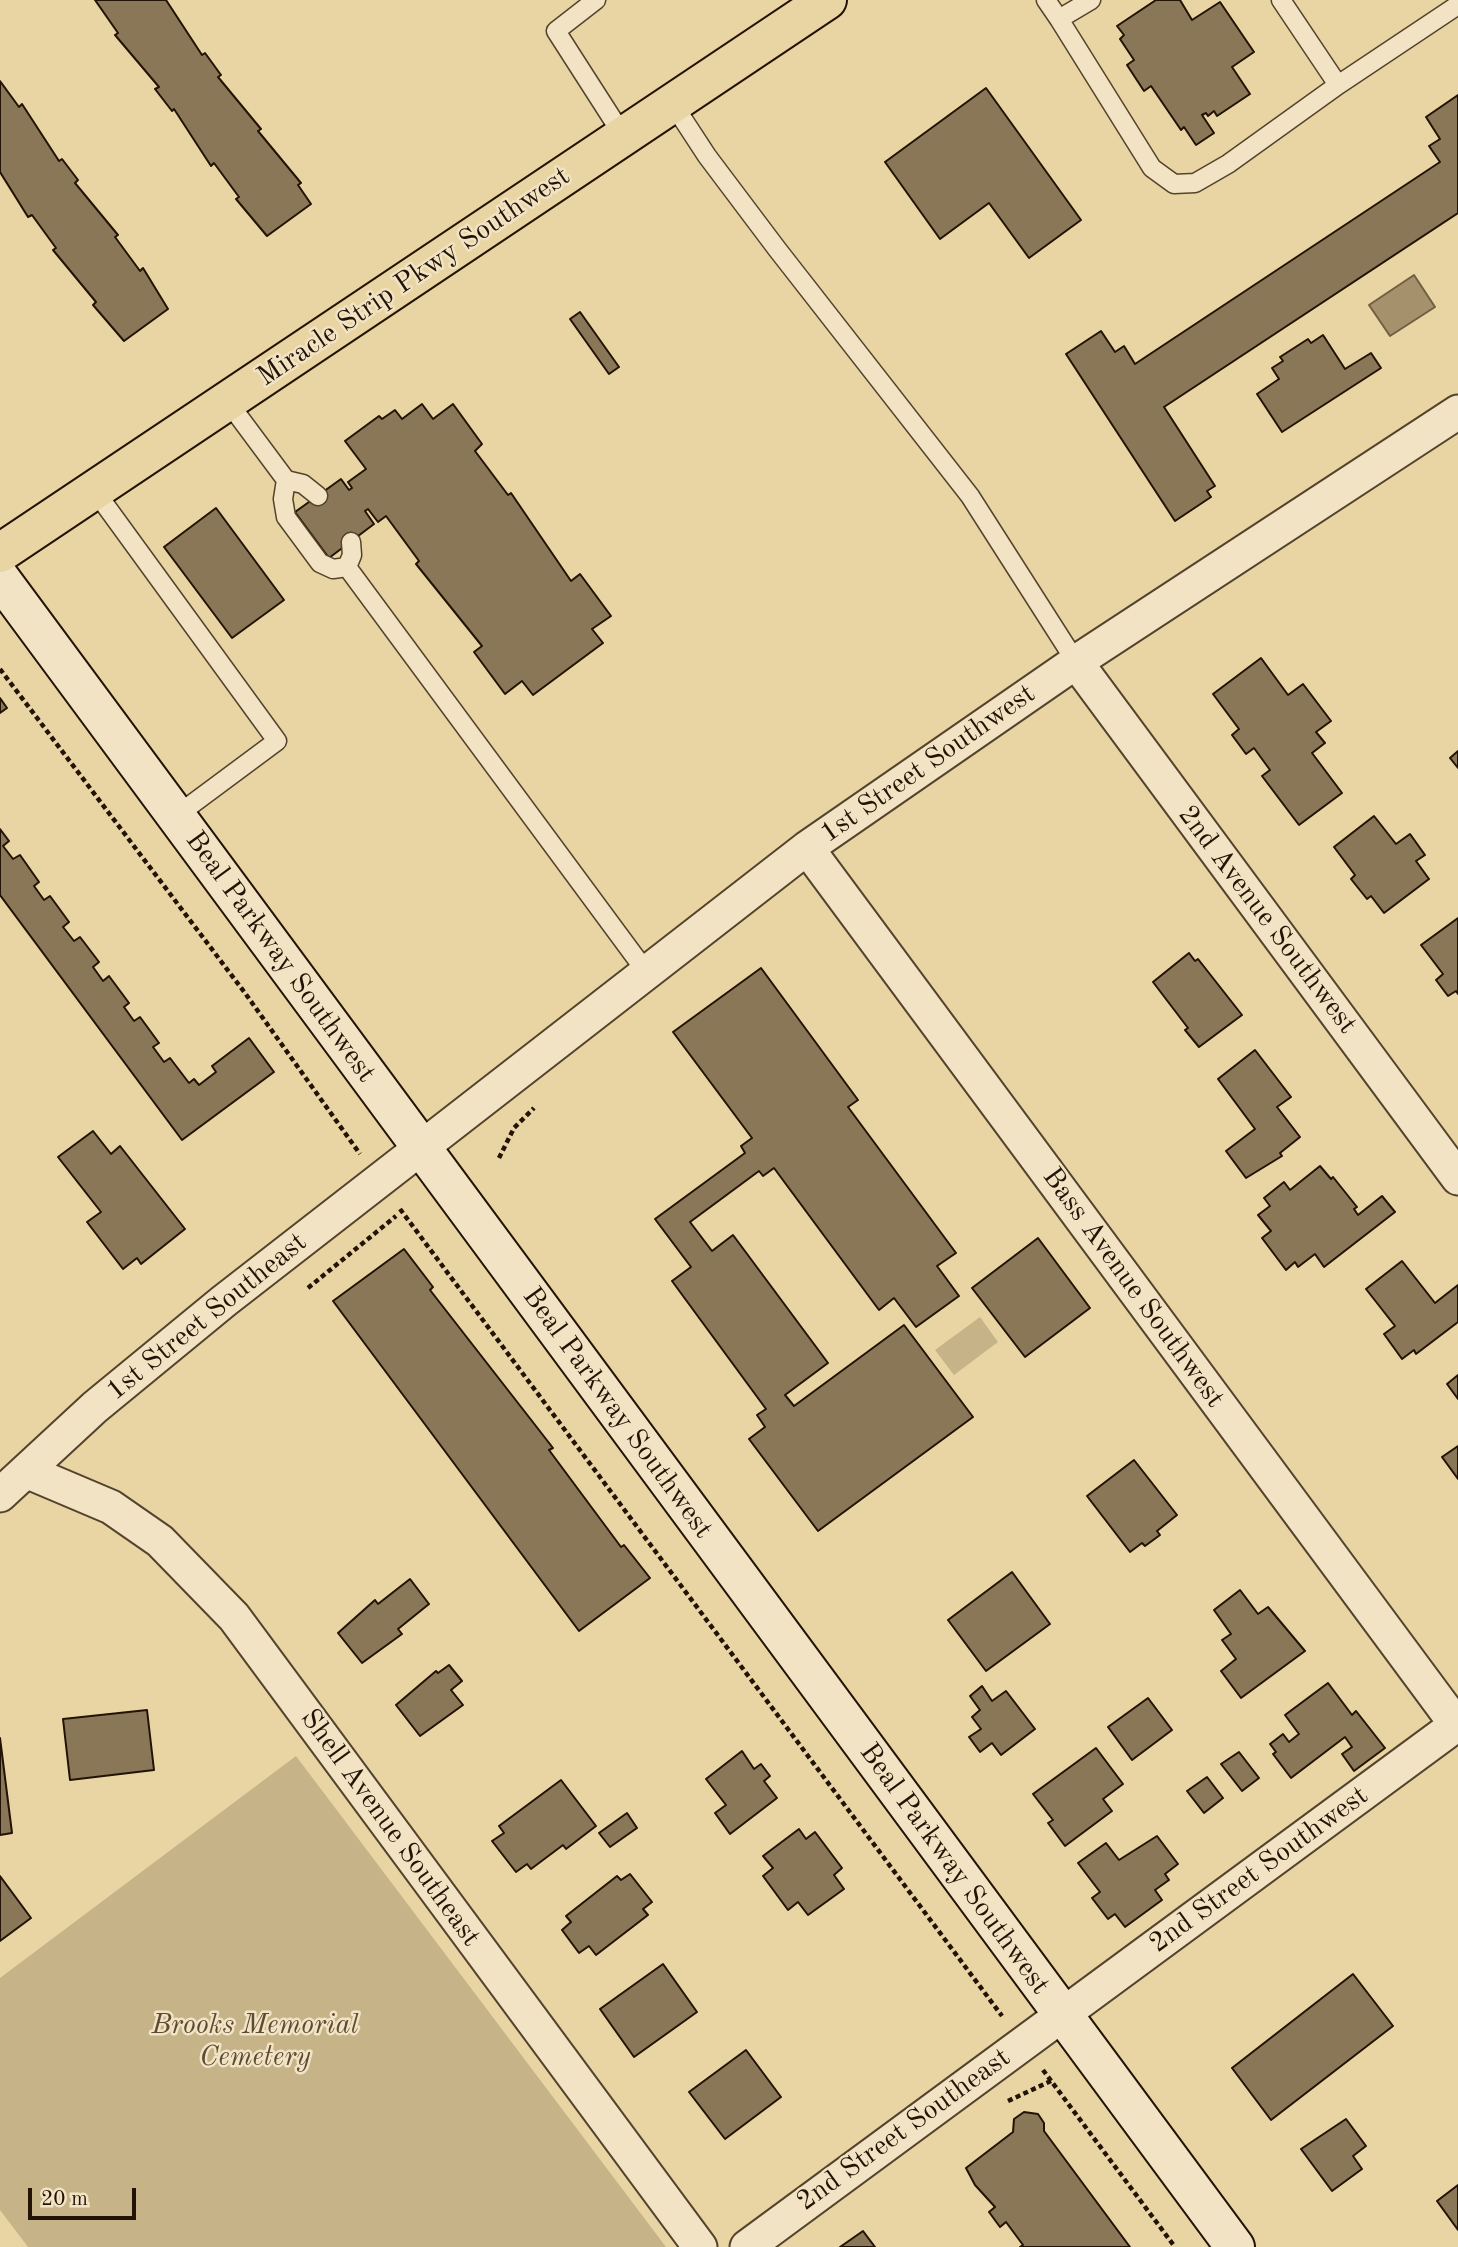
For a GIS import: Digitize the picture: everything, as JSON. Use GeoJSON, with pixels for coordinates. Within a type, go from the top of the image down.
{"type":"FeatureCollection","features":[{"type":"Feature","properties":{"kind":"highway","name":"Miracle Strip Pkwy Southwest"},"geometry":{"type":"LineString","coordinates":[[0,553],[827,0]]}},
{"type":"Feature","properties":{"kind":"main road","name":"Beal Parkway Southwest"},"geometry":{"type":"LineString","coordinates":[[0,579],[1235,2247]]}},
{"type":"Feature","properties":{"kind":"street","name":"1st Street Southwest"},"geometry":{"type":"LineString","coordinates":[[421,1147],[807,848],[1076,662],[1458,412]]}},
{"type":"Feature","properties":{"kind":"street","name":"2nd Avenue Southwest"},"geometry":{"type":"LineString","coordinates":[[1076,662],[1458,1178]]}},
{"type":"Feature","properties":{"kind":"street","name":"Bass Avenue Southwest"},"geometry":{"type":"LineString","coordinates":[[807,848],[1457,1726]]}},
{"type":"Feature","properties":{"kind":"street","name":"1st Street Southeast"},"geometry":{"type":"LineString","coordinates":[[0,1495],[95,1407],[421,1147]]}},
{"type":"Feature","properties":{"kind":"street","name":"Shell Avenue Southeast"},"geometry":{"type":"LineString","coordinates":[[26,1471],[111,1507],[160,1541],[234,1617],[700,2247]]}},
{"type":"Feature","properties":{"kind":"street","name":"2nd Street Southwest"},"geometry":{"type":"LineString","coordinates":[[1062,2014],[1457,1726]]}},
{"type":"Feature","properties":{"kind":"street","name":"2nd Street Southeast"},"geometry":{"type":"LineString","coordinates":[[747,2247],[1062,2014]]}},
{"type":"Feature","properties":{"kind":"lane"},"geometry":{"type":"LineString","coordinates":[[596,0],[556,31],[624,137]]}},
{"type":"Feature","properties":{"kind":"lane"},"geometry":{"type":"LineString","coordinates":[[1046,0],[1152,168],[1174,184],[1195,183],[1217,170],[1458,5]]}},
{"type":"Feature","properties":{"kind":"lane"},"geometry":{"type":"LineString","coordinates":[[1059,19],[1091,0]]}},
{"type":"Feature","properties":{"kind":"lane"},"geometry":{"type":"LineString","coordinates":[[1281,0],[1338,85]]}},
{"type":"Feature","properties":{"kind":"lane"},"geometry":{"type":"LineString","coordinates":[[673,104],[707,156],[769,239],[970,496],[1076,662]]}},
{"type":"Feature","properties":{"kind":"lane"},"geometry":{"type":"LineString","coordinates":[[228,402],[286,480],[303,484],[318,496]]}},
{"type":"Feature","properties":{"kind":"lane"},"geometry":{"type":"LineString","coordinates":[[286,480],[283,499],[286,517],[320,564],[333,569],[347,567]]}},
{"type":"Feature","properties":{"kind":"lane"},"geometry":{"type":"LineString","coordinates":[[94,491],[276,741],[176,816]]}},
{"type":"Feature","properties":{"kind":"lane"},"geometry":{"type":"LineString","coordinates":[[347,567],[352,555],[351,542]]}},
{"type":"Feature","properties":{"kind":"lane"},"geometry":{"type":"LineString","coordinates":[[347,567],[647,973]]}},
{"type":"Feature","properties":{"kind":"path"},"geometry":{"type":"LineString","coordinates":[[0,668],[245,993],[379,1181],[1175,2247]]}},
{"type":"Feature","properties":{"kind":"path"},"geometry":{"type":"LineString","coordinates":[[308,1288],[402,1211]]}},
{"type":"Feature","properties":{"kind":"green space"},"geometry":{"type":"Polygon","coordinates":[[[980,1317],[998,1342],[954,1375],[935,1350],[980,1317]]]}},
{"type":"Feature","properties":{"kind":"green space","name":"Brooks Memorial Cemetery"},"geometry":{"type":"Polygon","coordinates":[[[296,1756],[666,2247],[28,2247],[0,2210],[0,1978],[296,1756]]]}},
{"type":"Feature","properties":{"kind":"shaded area"},"geometry":{"type":"Polygon","coordinates":[[[1414,275],[1435,307],[1390,336],[1369,305],[1414,275]]]}},
{"type":"Feature","properties":{"kind":"building"},"geometry":{"type":"Polygon","coordinates":[[[95,0],[166,0],[202,55],[205,53],[221,75],[218,77],[301,183],[298,185],[311,204],[267,236],[236,199],[239,197],[214,163],[211,166],[174,109],[172,111],[155,89],[159,87],[115,35],[118,33],[95,0]]]}},
{"type":"Feature","properties":{"kind":"building"},"geometry":{"type":"Polygon","coordinates":[[[1156,0],[1180,0],[1192,20],[1220,2],[1254,52],[1232,67],[1250,94],[1217,116],[1214,111],[1208,116],[1206,113],[1202,115],[1214,133],[1196,145],[1184,127],[1181,130],[1151,86],[1144,91],[1127,65],[1134,60],[1120,39],[1124,35],[1117,26],[1156,0]]]}},
{"type":"Feature","properties":{"kind":"building"},"geometry":{"type":"Polygon","coordinates":[[[0,81],[19,107],[22,104],[59,161],[62,159],[78,180],[75,183],[118,235],[115,237],[140,271],[143,268],[168,309],[124,341],[93,305],[96,302],[53,250],[56,248],[32,215],[28,217],[0,172],[0,81]]]}},
{"type":"Feature","properties":{"kind":"building"},"geometry":{"type":"Polygon","coordinates":[[[986,88],[1081,220],[1029,258],[989,203],[940,239],[885,162],[986,88]]]}},
{"type":"Feature","properties":{"kind":"building"},"geometry":{"type":"Polygon","coordinates":[[[1458,95],[1458,213],[1164,407],[1215,486],[1207,491],[1211,497],[1175,521],[1066,354],[1101,331],[1115,352],[1124,346],[1135,364],[1440,162],[1429,146],[1440,139],[1426,117],[1458,95]]]}},
{"type":"Feature","properties":{"kind":"building"},"geometry":{"type":"Polygon","coordinates":[[[580,312],[619,367],[609,374],[570,319],[580,312]]]}},
{"type":"Feature","properties":{"kind":"building"},"geometry":{"type":"Polygon","coordinates":[[[1323,335],[1345,369],[1371,353],[1381,368],[1282,432],[1257,394],[1279,379],[1272,368],[1283,361],[1280,357],[1308,339],[1311,343],[1323,335]]]}},
{"type":"Feature","properties":{"kind":"building"},"geometry":{"type":"Polygon","coordinates":[[[422,404],[433,419],[453,404],[482,444],[475,451],[508,495],[511,493],[571,581],[580,574],[611,616],[592,629],[603,643],[533,695],[522,681],[505,694],[474,652],[482,646],[416,564],[419,561],[386,516],[378,522],[368,509],[365,511],[374,524],[329,558],[295,512],[341,479],[349,490],[352,488],[348,482],[366,469],[345,441],[379,416],[382,419],[395,410],[402,419],[422,404]]]}},
{"type":"Feature","properties":{"kind":"building"},"geometry":{"type":"Polygon","coordinates":[[[216,508],[284,600],[232,638],[164,547],[216,508]]]}},
{"type":"Feature","properties":{"kind":"building"},"geometry":{"type":"Polygon","coordinates":[[[1261,658],[1288,695],[1303,684],[1331,721],[1316,732],[1325,743],[1312,753],[1342,793],[1299,825],[1262,776],[1270,770],[1254,748],[1246,754],[1232,735],[1239,729],[1213,694],[1261,658]]]}},
{"type":"Feature","properties":{"kind":"building"},"geometry":{"type":"Polygon","coordinates":[[[0,698],[7,708],[0,713],[0,698]]]}},
{"type":"Feature","properties":{"kind":"building"},"geometry":{"type":"Polygon","coordinates":[[[1458,751],[1458,768],[1450,758],[1458,751]]]}},
{"type":"Feature","properties":{"kind":"building"},"geometry":{"type":"Polygon","coordinates":[[[1374,816],[1396,844],[1410,834],[1425,855],[1416,861],[1429,879],[1384,913],[1371,896],[1367,899],[1351,879],[1355,875],[1334,847],[1374,816]]]}},
{"type":"Feature","properties":{"kind":"building"},"geometry":{"type":"Polygon","coordinates":[[[0,829],[9,841],[3,846],[13,859],[20,855],[39,882],[34,886],[44,900],[50,896],[69,922],[63,927],[74,941],[80,937],[99,962],[93,967],[103,981],[109,976],[129,1003],[124,1007],[134,1021],[140,1017],[159,1043],[153,1047],[164,1062],[170,1058],[189,1083],[194,1079],[199,1085],[216,1072],[212,1066],[249,1038],[274,1072],[182,1140],[0,895],[0,829]]]}},
{"type":"Feature","properties":{"kind":"building"},"geometry":{"type":"Polygon","coordinates":[[[1458,918],[1458,994],[1456,991],[1448,996],[1436,980],[1443,974],[1421,945],[1458,918]]]}},
{"type":"Feature","properties":{"kind":"building"},"geometry":{"type":"Polygon","coordinates":[[[1189,953],[1195,961],[1198,959],[1242,1015],[1199,1047],[1153,982],[1189,953]]]}},
{"type":"Feature","properties":{"kind":"building"},"geometry":{"type":"Polygon","coordinates":[[[761,968],[858,1100],[848,1107],[956,1253],[937,1266],[959,1296],[916,1327],[894,1298],[879,1310],[774,1168],[763,1176],[759,1171],[690,1222],[712,1251],[733,1235],[828,1363],[785,1395],[794,1406],[904,1325],[973,1417],[818,1531],[749,1439],[765,1427],[757,1415],[766,1409],[672,1281],[691,1267],[655,1219],[745,1153],[741,1146],[752,1138],[673,1032],[761,968]]]}},
{"type":"Feature","properties":{"kind":"building"},"geometry":{"type":"Polygon","coordinates":[[[1255,1050],[1291,1097],[1277,1107],[1300,1137],[1280,1153],[1282,1156],[1246,1178],[1226,1151],[1255,1129],[1218,1079],[1255,1050]]]}},
{"type":"Feature","properties":{"kind":"building"},"geometry":{"type":"Polygon","coordinates":[[[93,1131],[111,1154],[120,1146],[185,1229],[141,1264],[137,1258],[123,1269],[87,1222],[101,1212],[58,1157],[93,1131]]]}},
{"type":"Feature","properties":{"kind":"building"},"geometry":{"type":"Polygon","coordinates":[[[1320,1166],[1331,1179],[1333,1177],[1357,1207],[1354,1209],[1358,1215],[1382,1196],[1395,1212],[1324,1267],[1315,1254],[1298,1267],[1295,1262],[1286,1270],[1262,1238],[1271,1231],[1258,1215],[1270,1206],[1264,1198],[1284,1182],[1290,1190],[1320,1166]]]}},
{"type":"Feature","properties":{"kind":"building"},"geometry":{"type":"Polygon","coordinates":[[[1038,1238],[1090,1308],[1025,1357],[972,1288],[1038,1238]]]}},
{"type":"Feature","properties":{"kind":"building"},"geometry":{"type":"Polygon","coordinates":[[[404,1249],[433,1287],[430,1290],[553,1448],[549,1450],[621,1547],[624,1545],[650,1578],[579,1631],[333,1301],[404,1249]]]}},
{"type":"Feature","properties":{"kind":"building"},"geometry":{"type":"Polygon","coordinates":[[[1402,1261],[1435,1303],[1458,1285],[1458,1322],[1416,1354],[1414,1350],[1402,1359],[1384,1334],[1395,1326],[1366,1289],[1402,1261]]]}},
{"type":"Feature","properties":{"kind":"building"},"geometry":{"type":"Polygon","coordinates":[[[1458,1375],[1458,1399],[1447,1384],[1458,1375]]]}},
{"type":"Feature","properties":{"kind":"building"},"geometry":{"type":"Polygon","coordinates":[[[1458,1446],[1458,1479],[1442,1457],[1458,1446]]]}},
{"type":"Feature","properties":{"kind":"building"},"geometry":{"type":"Polygon","coordinates":[[[1134,1460],[1177,1515],[1157,1531],[1160,1535],[1145,1546],[1142,1543],[1130,1552],[1087,1496],[1134,1460]]]}},
{"type":"Feature","properties":{"kind":"building"},"geometry":{"type":"Polygon","coordinates":[[[1012,1572],[1050,1624],[986,1671],[948,1620],[1012,1572]]]}},
{"type":"Feature","properties":{"kind":"building"},"geometry":{"type":"Polygon","coordinates":[[[410,1579],[429,1604],[398,1629],[402,1634],[362,1663],[338,1633],[375,1600],[378,1604],[410,1579]]]}},
{"type":"Feature","properties":{"kind":"building"},"geometry":{"type":"Polygon","coordinates":[[[1240,1590],[1258,1614],[1268,1607],[1305,1651],[1241,1698],[1221,1671],[1236,1659],[1222,1640],[1231,1634],[1214,1610],[1240,1590]]]}},
{"type":"Feature","properties":{"kind":"building"},"geometry":{"type":"Polygon","coordinates":[[[449,1665],[462,1681],[451,1690],[463,1705],[420,1736],[396,1705],[436,1671],[438,1673],[449,1665]]]}},
{"type":"Feature","properties":{"kind":"building"},"geometry":{"type":"Polygon","coordinates":[[[1328,1683],[1352,1715],[1356,1711],[1385,1748],[1354,1771],[1342,1754],[1352,1747],[1345,1737],[1291,1778],[1273,1754],[1276,1752],[1270,1744],[1283,1734],[1289,1742],[1299,1734],[1285,1715],[1328,1683]]]}},
{"type":"Feature","properties":{"kind":"building"},"geometry":{"type":"Polygon","coordinates":[[[982,1686],[992,1701],[1006,1691],[1035,1729],[1001,1755],[992,1743],[980,1752],[969,1737],[981,1729],[972,1717],[980,1710],[970,1696],[982,1686]]]}},
{"type":"Feature","properties":{"kind":"building"},"geometry":{"type":"Polygon","coordinates":[[[1148,1698],[1172,1730],[1132,1760],[1108,1727],[1148,1698]]]}},
{"type":"Feature","properties":{"kind":"building"},"geometry":{"type":"Polygon","coordinates":[[[147,1710],[154,1770],[70,1780],[63,1719],[147,1710]]]}},
{"type":"Feature","properties":{"kind":"building"},"geometry":{"type":"Polygon","coordinates":[[[0,1738],[12,1833],[0,1835],[0,1738]]]}},
{"type":"Feature","properties":{"kind":"building"},"geometry":{"type":"Polygon","coordinates":[[[1096,1748],[1123,1784],[1103,1799],[1112,1811],[1065,1846],[1048,1823],[1053,1820],[1033,1794],[1096,1748]]]}},
{"type":"Feature","properties":{"kind":"building"},"geometry":{"type":"Polygon","coordinates":[[[742,1751],[754,1769],[761,1764],[770,1776],[764,1781],[777,1798],[730,1834],[715,1813],[726,1805],[706,1779],[742,1751]]]}},
{"type":"Feature","properties":{"kind":"building"},"geometry":{"type":"Polygon","coordinates":[[[1239,1752],[1259,1778],[1242,1791],[1221,1764],[1239,1752]]]}},
{"type":"Feature","properties":{"kind":"building"},"geometry":{"type":"Polygon","coordinates":[[[1207,1777],[1223,1798],[1204,1813],[1187,1791],[1207,1777]]]}},
{"type":"Feature","properties":{"kind":"building"},"geometry":{"type":"Polygon","coordinates":[[[561,1780],[596,1826],[566,1849],[563,1845],[531,1869],[527,1864],[516,1872],[492,1841],[504,1833],[499,1826],[561,1780]]]}},
{"type":"Feature","properties":{"kind":"building"},"geometry":{"type":"Polygon","coordinates":[[[627,1813],[637,1828],[610,1847],[599,1833],[627,1813]]]}},
{"type":"Feature","properties":{"kind":"building"},"geometry":{"type":"Polygon","coordinates":[[[799,1829],[806,1839],[815,1832],[842,1868],[834,1875],[844,1889],[808,1915],[798,1902],[788,1910],[763,1876],[773,1868],[763,1856],[799,1829]]]}},
{"type":"Feature","properties":{"kind":"building"},"geometry":{"type":"Polygon","coordinates":[[[1157,1836],[1178,1864],[1165,1874],[1169,1880],[1155,1890],[1162,1900],[1125,1927],[1115,1914],[1108,1919],[1092,1898],[1100,1892],[1078,1863],[1106,1843],[1119,1860],[1157,1836]]]}},
{"type":"Feature","properties":{"kind":"building"},"geometry":{"type":"Polygon","coordinates":[[[630,1874],[652,1902],[643,1909],[648,1915],[596,1955],[589,1946],[579,1953],[562,1930],[571,1922],[566,1916],[617,1876],[621,1880],[630,1874]]]}},
{"type":"Feature","properties":{"kind":"building"},"geometry":{"type":"Polygon","coordinates":[[[0,1876],[31,1918],[0,1941],[0,1876]]]}},
{"type":"Feature","properties":{"kind":"building"},"geometry":{"type":"Polygon","coordinates":[[[663,1964],[697,2012],[634,2057],[600,2009],[663,1964]]]}},
{"type":"Feature","properties":{"kind":"building"},"geometry":{"type":"Polygon","coordinates":[[[1353,1974],[1393,2026],[1271,2120],[1232,2068],[1353,1974]]]}},
{"type":"Feature","properties":{"kind":"building"},"geometry":{"type":"Polygon","coordinates":[[[746,2050],[781,2097],[725,2139],[689,2092],[746,2050]]]}},
{"type":"Feature","properties":{"kind":"building"},"geometry":{"type":"Polygon","coordinates":[[[1024,2112],[1038,2114],[1044,2123],[1044,2131],[1130,2247],[1020,2247],[1023,2245],[1006,2222],[1000,2227],[989,2212],[995,2207],[975,2185],[966,2168],[1013,2132],[1014,2119],[1024,2112]]]}},
{"type":"Feature","properties":{"kind":"building"},"geometry":{"type":"Polygon","coordinates":[[[1346,2119],[1366,2146],[1353,2156],[1362,2169],[1332,2191],[1301,2149],[1346,2119]]]}},
{"type":"Feature","properties":{"kind":"building"},"geometry":{"type":"Polygon","coordinates":[[[1458,2185],[1458,2230],[1437,2201],[1458,2185]]]}},
{"type":"Feature","properties":{"kind":"building"},"geometry":{"type":"Polygon","coordinates":[[[863,2231],[875,2247],[840,2247],[863,2231]]]}}]}
